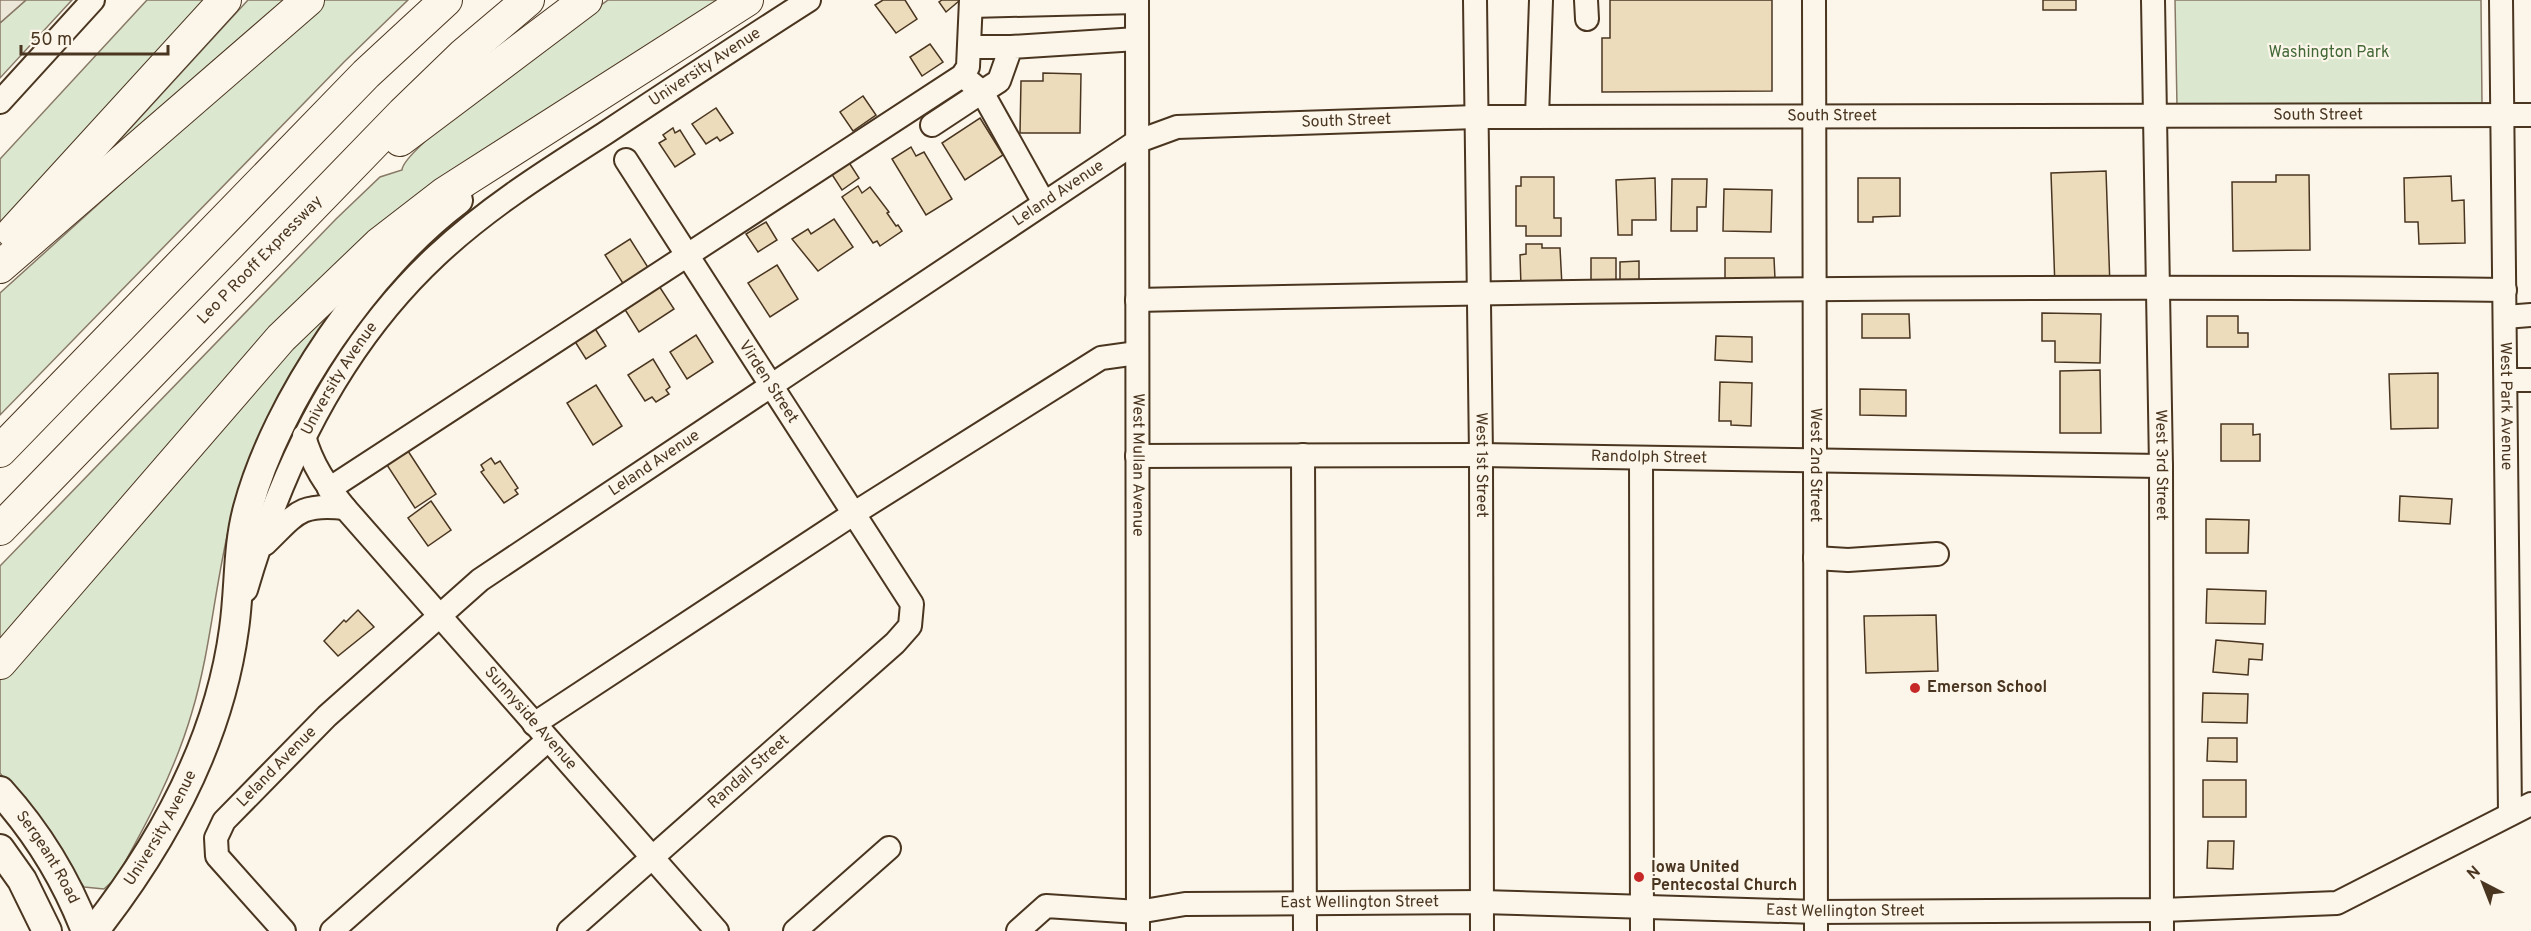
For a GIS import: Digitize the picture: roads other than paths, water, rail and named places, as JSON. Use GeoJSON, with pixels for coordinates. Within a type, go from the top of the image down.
{"type":"FeatureCollection","features":[{"type":"Feature","properties":{"kind":"highway"},"geometry":{"type":"LineString","coordinates":[[0,246],[225,0]]}},
{"type":"Feature","properties":{"kind":"highway"},"geometry":{"type":"LineString","coordinates":[[0,267],[308,0]]}},
{"type":"Feature","properties":{"kind":"highway"},"geometry":{"type":"LineString","coordinates":[[0,451],[366,74],[446,0]]}},
{"type":"Feature","properties":{"kind":"highway","name":"Leo P Rooff Expressway"},"geometry":{"type":"LineString","coordinates":[[0,530],[324,195],[463,55],[528,0]]}},
{"type":"Feature","properties":{"kind":"highway"},"geometry":{"type":"LineString","coordinates":[[324,195],[586,0]]}},
{"type":"Feature","properties":{"kind":"highway"},"geometry":{"type":"LineString","coordinates":[[0,663],[281,338],[331,287],[379,244],[444,193],[747,0]]}},
{"type":"Feature","properties":{"kind":"main road"},"geometry":{"type":"LineString","coordinates":[[234,629],[239,553],[248,507],[264,461],[283,420],[326,346],[355,306],[420,233],[453,203],[579,108]]}},
{"type":"Feature","properties":{"kind":"main road","name":"University Avenue"},"geometry":{"type":"LineString","coordinates":[[94,931],[142,865],[183,795],[212,720],[234,629]]}},
{"type":"Feature","properties":{"kind":"main road","name":"Sergeant Road"},"geometry":{"type":"LineString","coordinates":[[0,791],[33,832],[50,858],[86,931]]}},
{"type":"Feature","properties":{"kind":"main road","name":"Sergeant Road"},"geometry":{"type":"LineString","coordinates":[[0,849],[22,880],[46,931]]}},
{"type":"Feature","properties":{"kind":"street"},"geometry":{"type":"LineString","coordinates":[[0,102],[93,0]]}},
{"type":"Feature","properties":{"kind":"street","name":"University Avenue"},"geometry":{"type":"LineString","coordinates":[[234,629],[257,551],[304,436],[351,357],[378,320],[436,256],[506,198],[809,0]]}},
{"type":"Feature","properties":{"kind":"street","name":"West 1st Street"},"geometry":{"type":"LineString","coordinates":[[1475,0],[1481,455],[1482,931]]}},
{"type":"Feature","properties":{"kind":"street"},"geometry":{"type":"LineString","coordinates":[[1537,117],[1541,0]]}},
{"type":"Feature","properties":{"kind":"street","name":"West 2nd Street"},"geometry":{"type":"LineString","coordinates":[[1814,0],[1816,921]]}},
{"type":"Feature","properties":{"kind":"street","name":"West 3rd Street"},"geometry":{"type":"LineString","coordinates":[[2153,0],[2161,466],[2162,921]]}},
{"type":"Feature","properties":{"kind":"street","name":"West Park Avenue"},"geometry":{"type":"LineString","coordinates":[[2501,0],[2506,380],[2521,674],[2510,814]]}},
{"type":"Feature","properties":{"kind":"street"},"geometry":{"type":"LineString","coordinates":[[329,489],[962,76],[968,68],[971,3],[1137,1]]}},
{"type":"Feature","properties":{"kind":"street","name":"West Mullan Avenue"},"geometry":{"type":"LineString","coordinates":[[1137,1],[1138,921]]}},
{"type":"Feature","properties":{"kind":"street"},"geometry":{"type":"LineString","coordinates":[[970,47],[1011,47],[1137,39]]}},
{"type":"Feature","properties":{"kind":"street"},"geometry":{"type":"LineString","coordinates":[[932,125],[999,81],[1011,47]]}},
{"type":"Feature","properties":{"kind":"street"},"geometry":{"type":"LineString","coordinates":[[962,76],[982,92],[1044,203]]}},
{"type":"Feature","properties":{"kind":"street","name":"South Street"},"geometry":{"type":"LineString","coordinates":[[1136,142],[1177,128],[1476,117],[2531,115]]}},
{"type":"Feature","properties":{"kind":"street","name":"Leland Avenue"},"geometry":{"type":"LineString","coordinates":[[284,931],[217,856],[216,838],[224,821],[327,716],[480,580],[1136,142]]}},
{"type":"Feature","properties":{"kind":"street","name":"Virden Street"},"geometry":{"type":"LineString","coordinates":[[626,160],[912,604]]}},
{"type":"Feature","properties":{"kind":"street"},"geometry":{"type":"LineString","coordinates":[[1137,300],[1478,292],[1815,289],[2157,287],[2505,290]]}},
{"type":"Feature","properties":{"kind":"street"},"geometry":{"type":"LineString","coordinates":[[2505,317],[2531,315]]}},
{"type":"Feature","properties":{"kind":"street"},"geometry":{"type":"LineString","coordinates":[[332,931],[541,732],[853,514],[1101,358],[1137,353]]}},
{"type":"Feature","properties":{"kind":"street"},"geometry":{"type":"LineString","coordinates":[[2506,380],[2531,380]]}},
{"type":"Feature","properties":{"kind":"street","name":"Sunnyside Avenue"},"geometry":{"type":"LineString","coordinates":[[304,436],[310,456],[329,489],[717,931]]}},
{"type":"Feature","properties":{"kind":"street"},"geometry":{"type":"LineString","coordinates":[[1303,455],[1305,931]]}},
{"type":"Feature","properties":{"kind":"street","name":"Randolph Street"},"geometry":{"type":"LineString","coordinates":[[1137,456],[1481,455],[2161,466]]}},
{"type":"Feature","properties":{"kind":"street"},"geometry":{"type":"LineString","coordinates":[[1641,458],[1642,931]]}},
{"type":"Feature","properties":{"kind":"street"},"geometry":{"type":"LineString","coordinates":[[257,551],[289,520],[304,510],[317,505],[345,508]]}},
{"type":"Feature","properties":{"kind":"street"},"geometry":{"type":"LineString","coordinates":[[1815,558],[1848,560],[1937,554]]}},
{"type":"Feature","properties":{"kind":"street","name":"Randall Street"},"geometry":{"type":"LineString","coordinates":[[569,931],[895,643],[910,626],[912,604]]}},
{"type":"Feature","properties":{"kind":"street","name":"East Wellington Street"},"geometry":{"type":"LineString","coordinates":[[1018,931],[1046,906],[1138,921],[1185,904],[1482,902],[1642,907],[1816,921],[2162,921],[2337,903],[2531,804]]}},
{"type":"Feature","properties":{"kind":"street"},"geometry":{"type":"LineString","coordinates":[[795,931],[889,848]]}},
{"type":"Feature","properties":{"kind":"place","name":"Emerson School"},"geometry":{"type":"Point","coordinates":[1915,688]}},
{"type":"Feature","properties":{"kind":"place","name":"Iowa United Pentecostal Church"},"geometry":{"type":"Point","coordinates":[1639,877]}},
{"type":"Feature","properties":{"kind":"park label","name":"Washington Park"},"geometry":{"type":"Point","coordinates":[2329,53]}}]}
